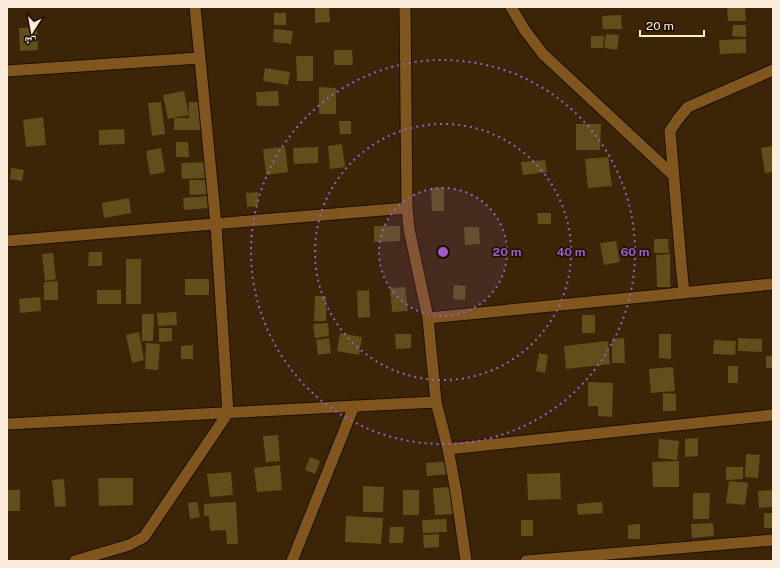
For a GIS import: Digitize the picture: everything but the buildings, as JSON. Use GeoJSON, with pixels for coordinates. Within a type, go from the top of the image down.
{"type":"FeatureCollection","features":[{"type":"Feature","properties":{"kind":"street"},"geometry":{"type":"LineString","coordinates":[[75,561],[129,545],[144,537],[228,413],[216,225],[195,7]]}},
{"type":"Feature","properties":{"kind":"street"},"geometry":{"type":"LineString","coordinates":[[405,7],[407,208],[428,318],[436,402],[448,449],[466,561]]}},
{"type":"Feature","properties":{"kind":"street"},"geometry":{"type":"LineString","coordinates":[[511,7],[524,29],[543,54],[674,176]]}},
{"type":"Feature","properties":{"kind":"street"},"geometry":{"type":"LineString","coordinates":[[7,71],[199,58]]}},
{"type":"Feature","properties":{"kind":"street"},"geometry":{"type":"LineString","coordinates":[[684,293],[670,131],[688,107],[773,70]]}},
{"type":"Feature","properties":{"kind":"street"},"geometry":{"type":"LineString","coordinates":[[7,241],[216,225],[407,208]]}},
{"type":"Feature","properties":{"kind":"street"},"geometry":{"type":"LineString","coordinates":[[428,318],[773,284]]}},
{"type":"Feature","properties":{"kind":"street"},"geometry":{"type":"LineString","coordinates":[[7,424],[436,402]]}},
{"type":"Feature","properties":{"kind":"street"},"geometry":{"type":"LineString","coordinates":[[292,561],[354,406]]}},
{"type":"Feature","properties":{"kind":"street"},"geometry":{"type":"LineString","coordinates":[[448,449],[773,415]]}},
{"type":"Feature","properties":{"kind":"street"},"geometry":{"type":"LineString","coordinates":[[526,561],[773,540]]}}]}
